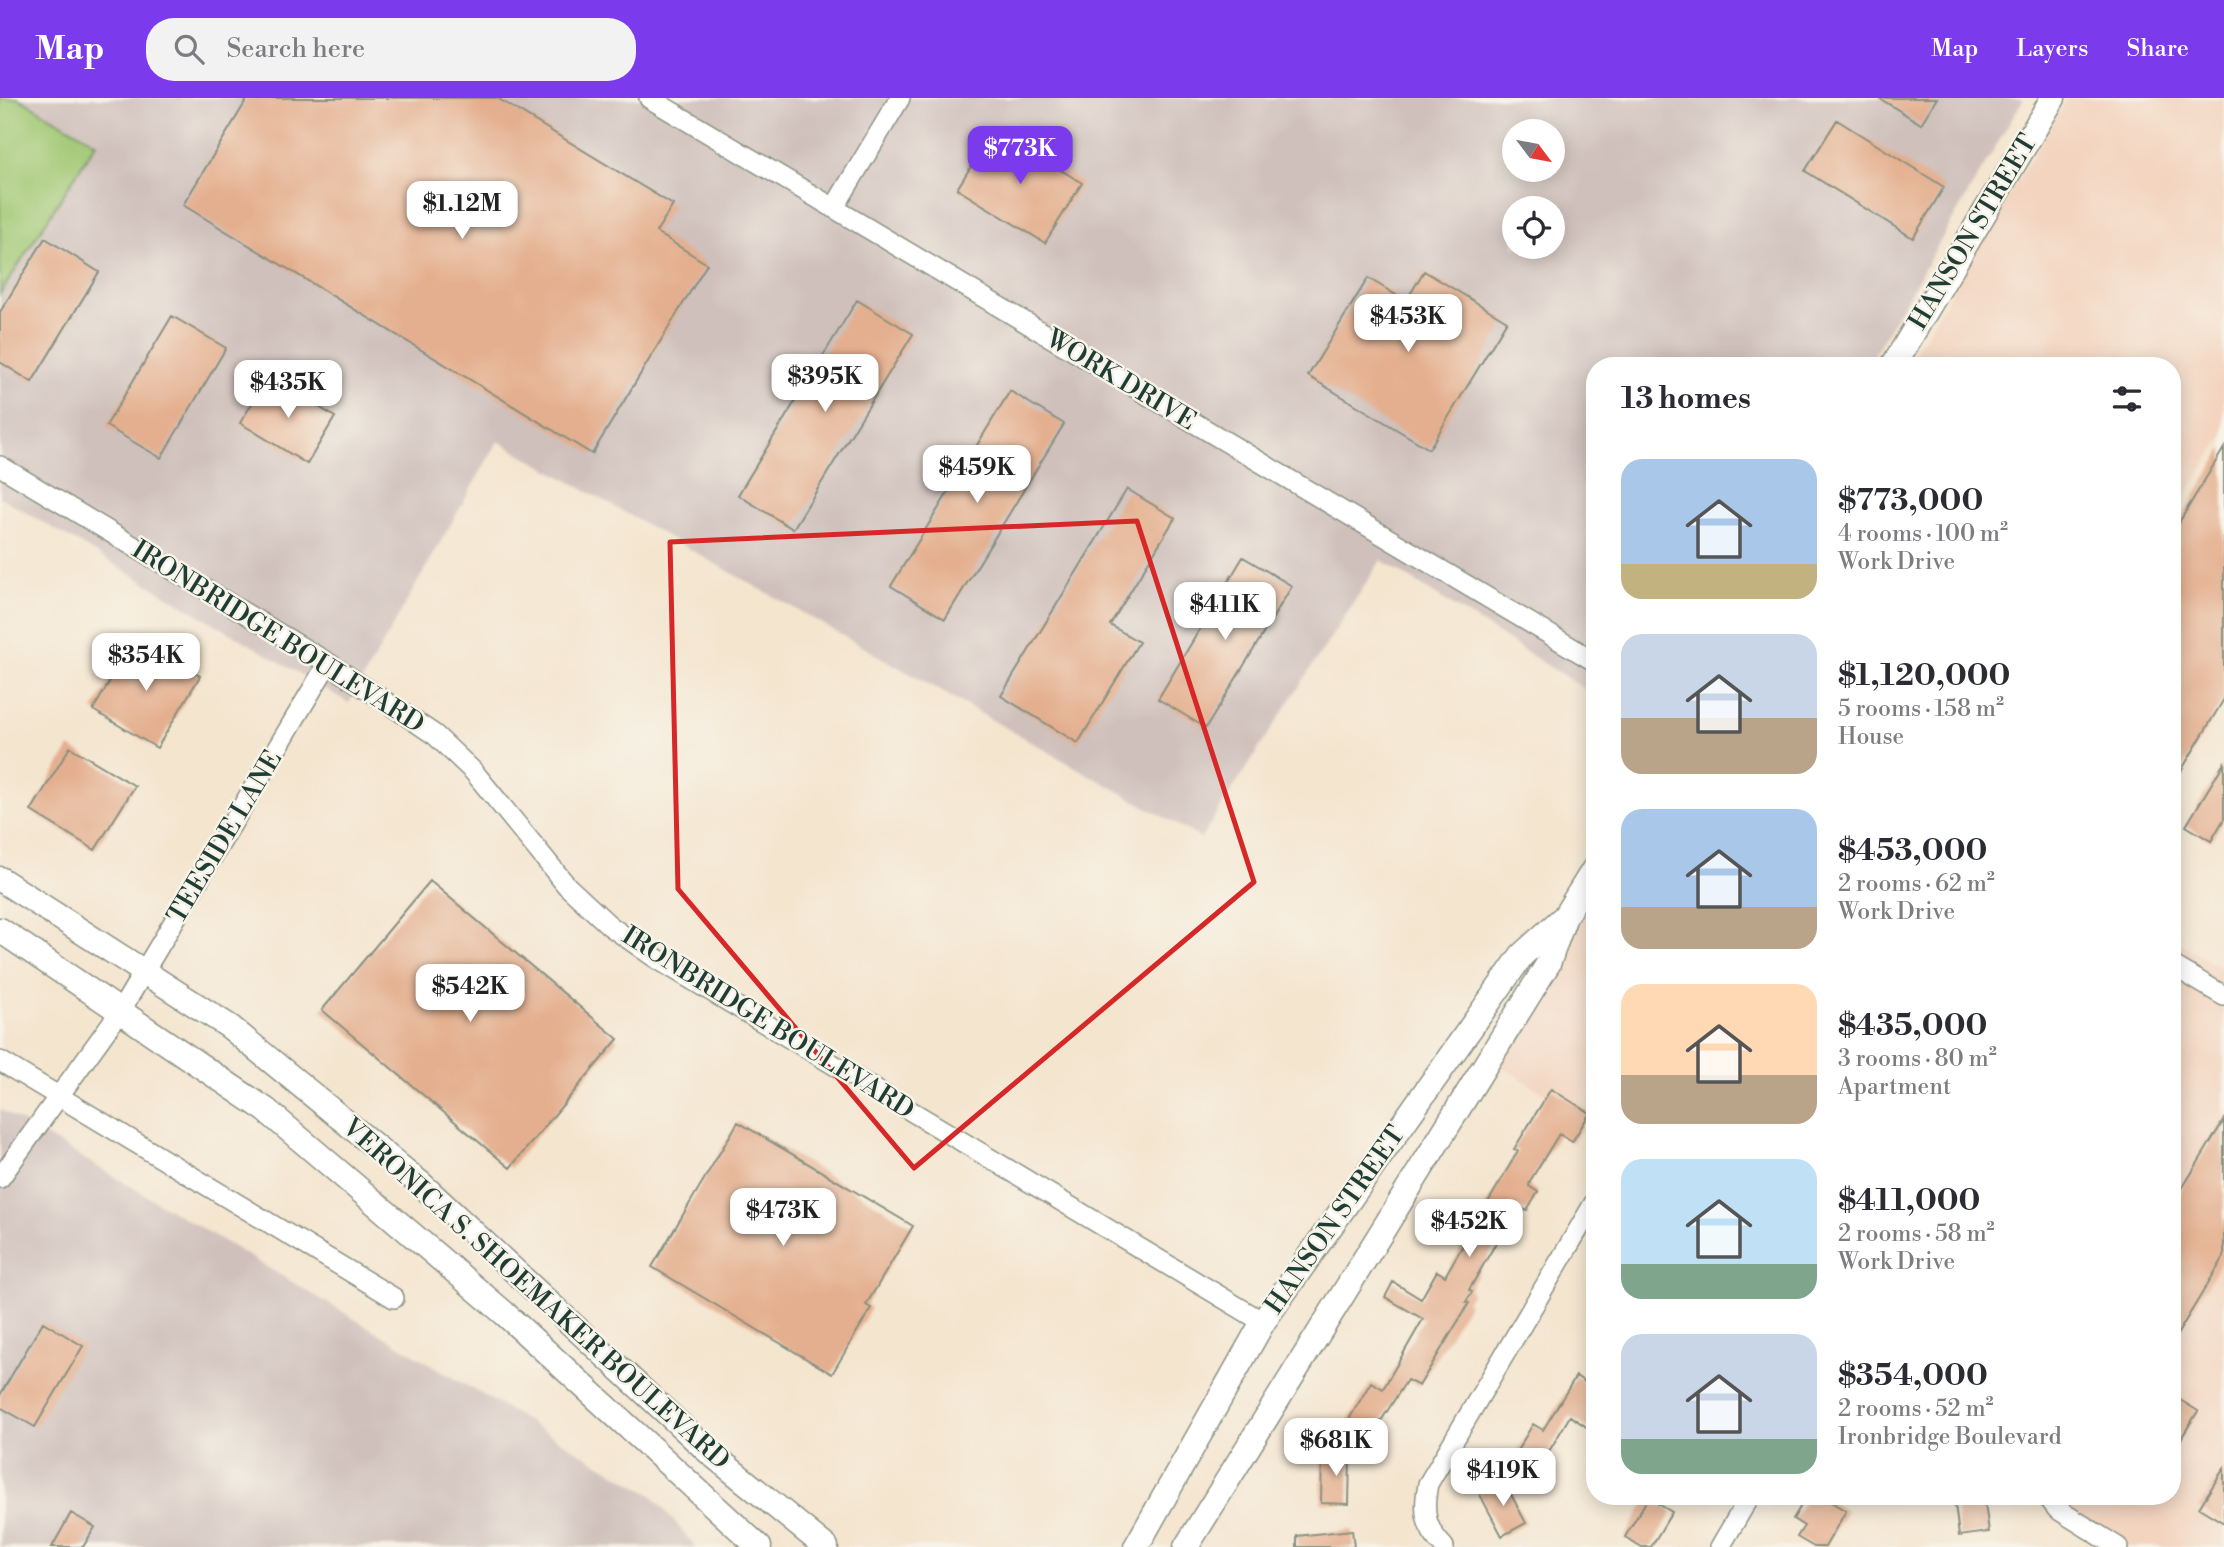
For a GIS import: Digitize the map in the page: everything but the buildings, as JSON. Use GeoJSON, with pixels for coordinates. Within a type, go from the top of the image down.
{"type":"FeatureCollection","features":[{"type":"Feature","properties":{"kind":"street","name":"WORK DRIVE"},"geometry":{"type":"LineString","coordinates":[[649,98],[1586,656]]}},
{"type":"Feature","properties":{"kind":"street"},"geometry":{"type":"LineString","coordinates":[[834,208],[900,98]]}},
{"type":"Feature","properties":{"kind":"street","name":"HANSON STREET"},"geometry":{"type":"LineString","coordinates":[[1898,357],[2053,98]]}},
{"type":"Feature","properties":{"kind":"street","name":"IRONBRIDGE BOULEVARD"},"geometry":{"type":"LineString","coordinates":[[0,466],[328,663],[435,735],[474,772],[567,886],[610,926],[654,957],[1263,1322]]}},
{"type":"Feature","properties":{"kind":"street","name":"TEESIDE LANE"},"geometry":{"type":"LineString","coordinates":[[0,1178],[121,1010],[328,663]]}},
{"type":"Feature","properties":{"kind":"street","name":"VERONICA S. SHOEMAKER BOULEVARD"},"geometry":{"type":"LineString","coordinates":[[0,879],[230,1027],[421,1184],[709,1452],[826,1547]]}},
{"type":"Feature","properties":{"kind":"street","name":"HANSON STREET"},"geometry":{"type":"LineString","coordinates":[[1186,1547],[1548,964],[1565,916],[1586,882]]}},
{"type":"Feature","properties":{"kind":"street","name":"HANSON STREET"},"geometry":{"type":"LineString","coordinates":[[1136,1547],[1263,1322],[1522,956],[1565,916]]}},
{"type":"Feature","properties":{"kind":"street","name":"VERONICA S. SHOEMAKER BOULEVARD"},"geometry":{"type":"LineString","coordinates":[[0,930],[266,1110],[504,1313],[759,1547]]}},
{"type":"Feature","properties":{"kind":"street"},"geometry":{"type":"LineString","coordinates":[[2181,970],[2224,996]]}},
{"type":"Feature","properties":{"kind":"street"},"geometry":{"type":"LineString","coordinates":[[0,1061],[394,1298]]}},
{"type":"Feature","properties":{"kind":"street"},"geometry":{"type":"LineString","coordinates":[[1444,1547],[1431,1534],[1423,1509],[1428,1484],[1586,1217]]}},
{"type":"Feature","properties":{"kind":"street"},"geometry":{"type":"LineString","coordinates":[[1720,1547],[1746,1505]]}},
{"type":"Feature","properties":{"kind":"street"},"geometry":{"type":"LineString","coordinates":[[2054,1505],[2118,1547]]}},
{"type":"Feature","properties":{"kind":"highlighted area"},"geometry":{"type":"Polygon","coordinates":[[[1137,521],[1254,882],[914,1168],[678,889],[670,542],[1137,521]]]}},
{"type":"Feature","properties":{"kind":"shaded area"},"geometry":{"type":"Polygon","coordinates":[[[18,98],[2024,98],[1872,357],[1586,357],[1586,690],[1381,560],[1201,838],[498,441],[349,703],[0,497],[0,294],[96,143],[18,98]]]}},
{"type":"Feature","properties":{"kind":"shaded area"},"geometry":{"type":"Polygon","coordinates":[[[2067,98],[2224,98],[2224,435],[2181,503],[2181,357],[1912,357],[2067,98]]]}},
{"type":"Feature","properties":{"kind":"shaded area"},"geometry":{"type":"Polygon","coordinates":[[[1586,906],[1586,1119],[1499,1065],[1586,906]]]}},
{"type":"Feature","properties":{"kind":"shaded area"},"geometry":{"type":"Polygon","coordinates":[[[2181,944],[2224,970],[2224,1547],[2100,1547],[2058,1522],[2049,1505],[2181,1505],[2181,944]]]}},
{"type":"Feature","properties":{"kind":"shaded area"},"geometry":{"type":"Polygon","coordinates":[[[0,1109],[652,1495],[696,1547],[0,1547],[0,1109]]]}},
{"type":"Feature","properties":{"kind":"green space"},"geometry":{"type":"Polygon","coordinates":[[[0,98],[18,98],[96,143],[0,294],[0,98]]]}}]}
